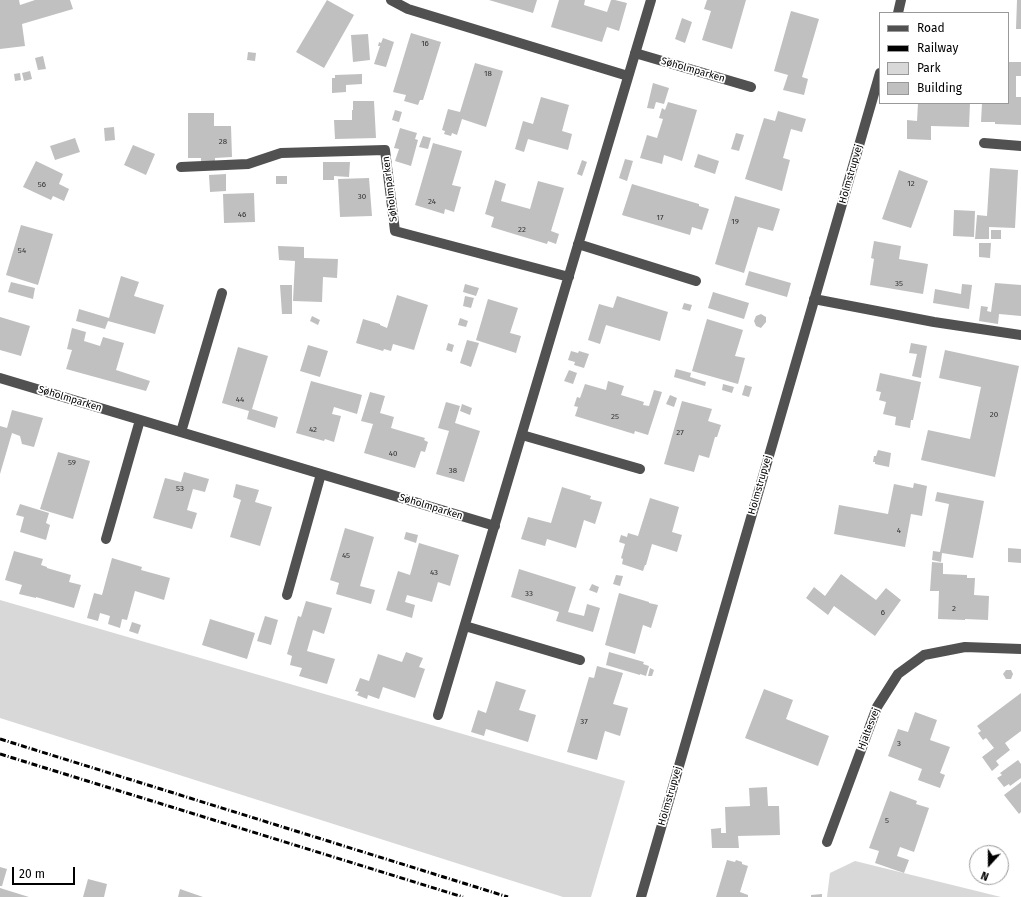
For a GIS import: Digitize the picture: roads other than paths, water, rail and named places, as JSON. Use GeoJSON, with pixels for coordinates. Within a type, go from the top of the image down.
{"type":"FeatureCollection","features":[{"type":"Feature","properties":{"kind":"street"},"geometry":{"type":"LineString","coordinates":[[390,0],[408,9],[628,76]]}},
{"type":"Feature","properties":{"kind":"street"},"geometry":{"type":"LineString","coordinates":[[438,715],[651,0]]}},
{"type":"Feature","properties":{"kind":"street"},"geometry":{"type":"LineString","coordinates":[[898,12],[901,0]]}},
{"type":"Feature","properties":{"kind":"street","name":"Søholmparken"},"geometry":{"type":"LineString","coordinates":[[635,53],[751,87]]}},
{"type":"Feature","properties":{"kind":"street","name":"Holmstrupvej"},"geometry":{"type":"LineString","coordinates":[[641,897],[879,76]]}},
{"type":"Feature","properties":{"kind":"street"},"geometry":{"type":"LineString","coordinates":[[984,143],[1021,146]]}},
{"type":"Feature","properties":{"kind":"street","name":"Søholmparken"},"geometry":{"type":"LineString","coordinates":[[181,167],[248,164],[281,153],[385,150],[395,231],[569,277]]}},
{"type":"Feature","properties":{"kind":"street"},"geometry":{"type":"LineString","coordinates":[[578,244],[696,281]]}},
{"type":"Feature","properties":{"kind":"street"},"geometry":{"type":"LineString","coordinates":[[181,432],[222,293]]}},
{"type":"Feature","properties":{"kind":"street"},"geometry":{"type":"LineString","coordinates":[[814,299],[934,322],[1021,335]]}},
{"type":"Feature","properties":{"kind":"street","name":"Søholmparken"},"geometry":{"type":"LineString","coordinates":[[0,378],[495,526]]}},
{"type":"Feature","properties":{"kind":"street"},"geometry":{"type":"LineString","coordinates":[[106,539],[140,420]]}},
{"type":"Feature","properties":{"kind":"street"},"geometry":{"type":"LineString","coordinates":[[522,435],[640,469]]}},
{"type":"Feature","properties":{"kind":"street"},"geometry":{"type":"LineString","coordinates":[[288,596],[321,474]]}},
{"type":"Feature","properties":{"kind":"street"},"geometry":{"type":"LineString","coordinates":[[465,626],[580,660]]}},
{"type":"Feature","properties":{"kind":"street","name":"Hjaltesvej"},"geometry":{"type":"LineString","coordinates":[[827,842],[877,708],[898,674],[924,655],[965,647],[1021,649]]}},
{"type":"Feature","properties":{"kind":"railway"},"geometry":{"type":"LineString","coordinates":[[0,739],[508,897]]}},
{"type":"Feature","properties":{"kind":"railway"},"geometry":{"type":"LineString","coordinates":[[0,754],[463,897]]}}]}
